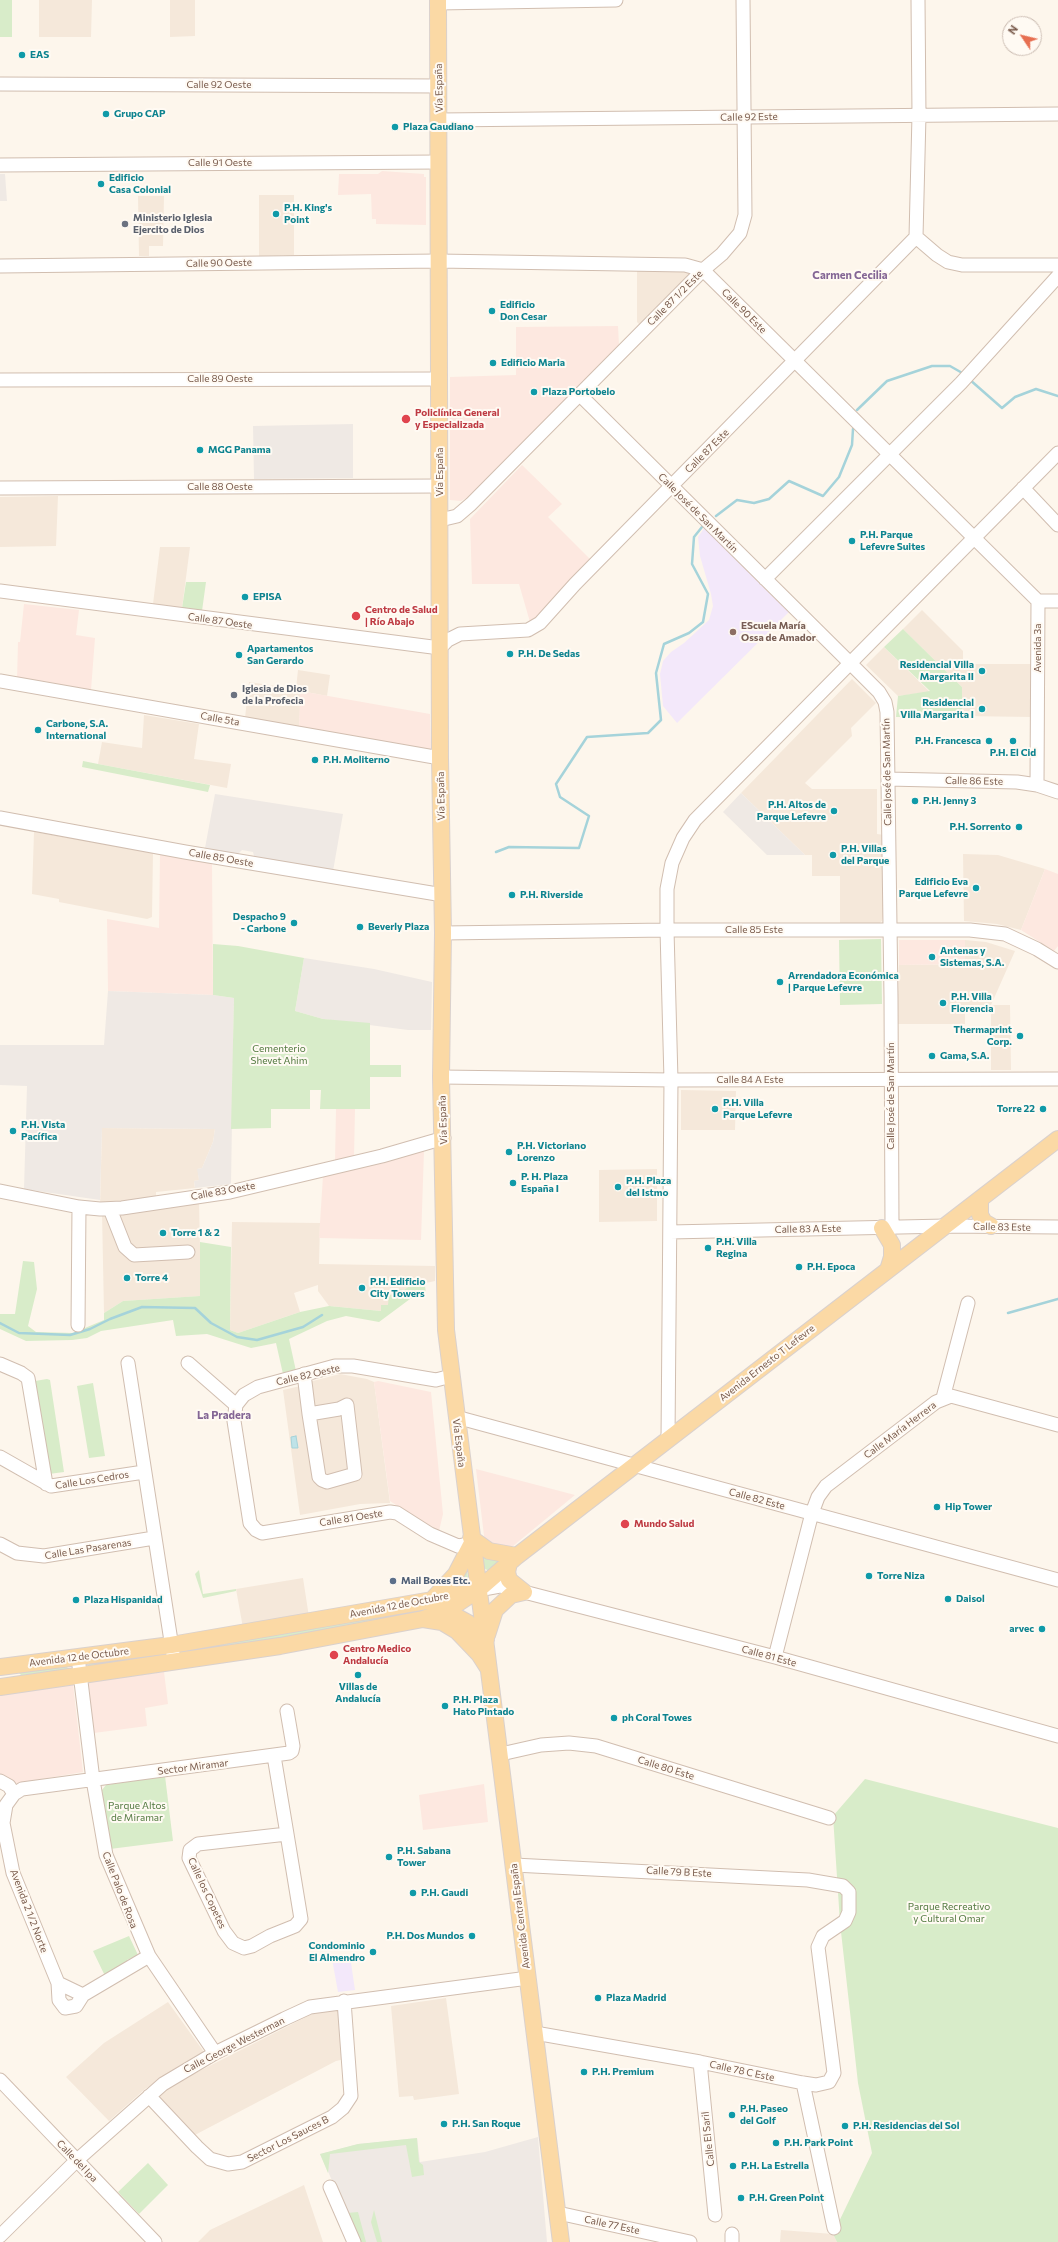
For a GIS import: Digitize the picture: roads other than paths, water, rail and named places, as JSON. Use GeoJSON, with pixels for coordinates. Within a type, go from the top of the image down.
{"type":"FeatureCollection","features":[{"type":"Feature","properties":{"kind":"main road","name":"Vía España"},"geometry":{"type":"LineString","coordinates":[[438,1],[440,758],[443,895],[441,1077],[444,1138],[446,1330],[478,1590]]}},
{"type":"Feature","properties":{"kind":"main road","name":"Avenida Ernesto T Lefevre"},"geometry":{"type":"LineString","coordinates":[[478,1590],[513,1559],[1058,1139]]}},
{"type":"Feature","properties":{"kind":"main road"},"geometry":{"type":"LineString","coordinates":[[980,1198],[980,1215],[984,1222],[991,1226]]}},
{"type":"Feature","properties":{"kind":"main road"},"geometry":{"type":"LineString","coordinates":[[887,1228],[892,1245],[892,1257],[888,1270]]}},
{"type":"Feature","properties":{"kind":"main road"},"geometry":{"type":"LineString","coordinates":[[432,1600],[456,1574],[472,1541],[489,1551],[513,1559],[507,1572],[509,1580],[524,1592]]}},
{"type":"Feature","properties":{"kind":"main road","name":"Avenida 12 de Octubre"},"geometry":{"type":"LineString","coordinates":[[3,1667],[171,1645],[432,1600],[478,1590]]}},
{"type":"Feature","properties":{"kind":"main road","name":"Avenida 12 de Octubre"},"geometry":{"type":"LineString","coordinates":[[8,1686],[280,1646],[423,1619],[446,1611],[478,1590]]}},
{"type":"Feature","properties":{"kind":"main road","name":"Avenida Central España"},"geometry":{"type":"LineString","coordinates":[[478,1590],[491,1672],[562,2242]]}},
{"type":"Feature","properties":{"kind":"main road"},"geometry":{"type":"LineString","coordinates":[[446,1611],[468,1623],[486,1640],[495,1610],[511,1595],[524,1592]]}},
{"type":"Feature","properties":{"kind":"main road"},"geometry":{"type":"LineString","coordinates":[[423,1619],[442,1622],[457,1631],[479,1654],[491,1672]]}},
{"type":"Feature","properties":{"kind":"main road"},"geometry":{"type":"LineString","coordinates":[[3,1667],[8,1686]]}},
{"type":"Feature","properties":{"kind":"street"},"geometry":{"type":"LineString","coordinates":[[438,1],[616,0]]}},
{"type":"Feature","properties":{"kind":"street","name":"Calle 87 1/2 Este"},"geometry":{"type":"LineString","coordinates":[[440,520],[457,516],[471,504],[733,241],[744,221],[745,117],[743,0]]}},
{"type":"Feature","properties":{"kind":"street"},"geometry":{"type":"LineString","coordinates":[[918,0],[919,115],[916,237],[937,255],[948,262],[962,265],[1058,265]]}},
{"type":"Feature","properties":{"kind":"street","name":"Calle 92 Oeste"},"geometry":{"type":"LineString","coordinates":[[0,84],[439,86]]}},
{"type":"Feature","properties":{"kind":"street","name":"Calle 92 Este"},"geometry":{"type":"LineString","coordinates":[[439,120],[1058,114]]}},
{"type":"Feature","properties":{"kind":"street","name":"Calle 91 Oeste"},"geometry":{"type":"LineString","coordinates":[[0,164],[439,162]]}},
{"type":"Feature","properties":{"kind":"street","name":"Calle 87 Este"},"geometry":{"type":"LineString","coordinates":[[440,648],[448,640],[460,634],[528,630],[540,623],[916,237]]}},
{"type":"Feature","properties":{"kind":"street","name":"Calle 90 Este"},"geometry":{"type":"LineString","coordinates":[[438,261],[685,265],[703,270],[975,537]]}},
{"type":"Feature","properties":{"kind":"street","name":"Calle 90 Oeste"},"geometry":{"type":"LineString","coordinates":[[0,266],[438,261]]}},
{"type":"Feature","properties":{"kind":"street"},"geometry":{"type":"LineString","coordinates":[[764,579],[961,383],[1058,276]]}},
{"type":"Feature","properties":{"kind":"street","name":"Calle 89 Oeste"},"geometry":{"type":"LineString","coordinates":[[0,380],[440,379]]}},
{"type":"Feature","properties":{"kind":"street","name":"Calle José de San Martín"},"geometry":{"type":"LineString","coordinates":[[579,394],[879,692],[885,702],[887,712],[892,1080],[887,1228]]}},
{"type":"Feature","properties":{"kind":"street"},"geometry":{"type":"LineString","coordinates":[[668,1439],[671,1080],[666,930],[667,889],[672,863],[687,832],[695,820],[1058,453]]}},
{"type":"Feature","properties":{"kind":"street","name":"Calle 88 Oeste"},"geometry":{"type":"LineString","coordinates":[[0,488],[440,486]]}},
{"type":"Feature","properties":{"kind":"street"},"geometry":{"type":"LineString","coordinates":[[1023,488],[1058,525]]}},
{"type":"Feature","properties":{"kind":"street"},"geometry":{"type":"LineString","coordinates":[[975,537],[1038,601],[1058,601]]}},
{"type":"Feature","properties":{"kind":"street","name":"Calle 87 Oeste"},"geometry":{"type":"LineString","coordinates":[[0,591],[440,648]]}},
{"type":"Feature","properties":{"kind":"street","name":"Avenida 3a"},"geometry":{"type":"LineString","coordinates":[[1037,785],[1038,601]]}},
{"type":"Feature","properties":{"kind":"street","name":"Calle 5ta"},"geometry":{"type":"LineString","coordinates":[[0,681],[440,758]]}},
{"type":"Feature","properties":{"kind":"street","name":"Calle 86 Este"},"geometry":{"type":"LineString","coordinates":[[888,779],[1017,782],[1037,785],[1058,792]]}},
{"type":"Feature","properties":{"kind":"street","name":"Calle 85 Oeste"},"geometry":{"type":"LineString","coordinates":[[0,818],[185,852],[443,895]]}},
{"type":"Feature","properties":{"kind":"street","name":"Calle 85 Este"},"geometry":{"type":"LineString","coordinates":[[443,933],[666,930],[964,930],[1005,934],[1037,949],[1058,962]]}},
{"type":"Feature","properties":{"kind":"street","name":"Calle 84 A Este"},"geometry":{"type":"LineString","coordinates":[[441,1077],[671,1080],[1058,1079]]}},
{"type":"Feature","properties":{"kind":"street","name":"Calle 83 Oeste"},"geometry":{"type":"LineString","coordinates":[[0,1191],[79,1207],[110,1209],[230,1192],[382,1156],[444,1138]]}},
{"type":"Feature","properties":{"kind":"street"},"geometry":{"type":"LineString","coordinates":[[78,1325],[79,1207]]}},
{"type":"Feature","properties":{"kind":"street"},"geometry":{"type":"LineString","coordinates":[[110,1209],[125,1247],[134,1255],[188,1252]]}},
{"type":"Feature","properties":{"kind":"street","name":"Calle 83 A Este"},"geometry":{"type":"LineString","coordinates":[[670,1232],[946,1226]]}},
{"type":"Feature","properties":{"kind":"street","name":"Calle 83 Este"},"geometry":{"type":"LineString","coordinates":[[946,1226],[1058,1227]]}},
{"type":"Feature","properties":{"kind":"street"},"geometry":{"type":"LineString","coordinates":[[943,1398],[968,1303]]}},
{"type":"Feature","properties":{"kind":"street"},"geometry":{"type":"LineString","coordinates":[[128,1363],[174,1662]]}},
{"type":"Feature","properties":{"kind":"street"},"geometry":{"type":"LineString","coordinates":[[188,1363],[236,1405]]}},
{"type":"Feature","properties":{"kind":"street"},"geometry":{"type":"LineString","coordinates":[[0,1364],[21,1372],[28,1378],[46,1484]]}},
{"type":"Feature","properties":{"kind":"street","name":"Calle 82 Oeste"},"geometry":{"type":"LineString","coordinates":[[236,1405],[244,1395],[258,1387],[335,1366],[354,1366],[436,1380],[451,1376]]}},
{"type":"Feature","properties":{"kind":"street"},"geometry":{"type":"LineString","coordinates":[[304,1374],[309,1414],[319,1477],[327,1482],[355,1474],[347,1405],[340,1409],[309,1414]]}},
{"type":"Feature","properties":{"kind":"street","name":"Calle María Herrera"},"geometry":{"type":"LineString","coordinates":[[775,1657],[812,1513],[818,1497],[826,1486],[943,1398],[951,1396],[1058,1425]]}},
{"type":"Feature","properties":{"kind":"street","name":"Calle 81 Oeste"},"geometry":{"type":"LineString","coordinates":[[236,1405],[234,1422],[250,1523],[256,1530],[262,1532],[390,1512],[397,1513],[430,1534],[458,1546],[472,1541]]}},
{"type":"Feature","properties":{"kind":"street","name":"Calle 82 Este"},"geometry":{"type":"LineString","coordinates":[[456,1417],[1058,1580]]}},
{"type":"Feature","properties":{"kind":"street","name":"Calle Los Cedros"},"geometry":{"type":"LineString","coordinates":[[0,1457],[51,1486],[144,1472]]}},
{"type":"Feature","properties":{"kind":"street","name":"Calle Las Pasarenas"},"geometry":{"type":"LineString","coordinates":[[0,1544],[17,1553],[44,1556],[154,1538]]}},
{"type":"Feature","properties":{"kind":"street","name":"Calle 81 Este"},"geometry":{"type":"LineString","coordinates":[[478,1590],[500,1586],[524,1592],[775,1657],[1058,1736]]}},
{"type":"Feature","properties":{"kind":"street","name":"Calle Palo de Rosa"},"geometry":{"type":"LineString","coordinates":[[78,1657],[93,1780],[106,1855],[149,1956],[215,2053]]}},
{"type":"Feature","properties":{"kind":"street","name":"Sector Miramar"},"geometry":{"type":"LineString","coordinates":[[93,1780],[274,1756],[292,1751],[287,1711]]}},
{"type":"Feature","properties":{"kind":"street","name":"Calle 80 Este"},"geometry":{"type":"LineString","coordinates":[[501,1754],[555,1744],[569,1743],[596,1746],[828,1818]]}},
{"type":"Feature","properties":{"kind":"street","name":"Calle los Copetes"},"geometry":{"type":"LineString","coordinates":[[274,1756],[288,1834],[301,1914],[300,1922],[252,1946],[244,1948],[233,1943],[224,1932],[190,1858],[190,1850],[198,1844],[288,1834]]}},
{"type":"Feature","properties":{"kind":"street"},"geometry":{"type":"LineString","coordinates":[[0,1781],[9,1786],[14,1794],[22,1789],[93,1780]]}},
{"type":"Feature","properties":{"kind":"street","name":"Avenida 2 1/2 Norte"},"geometry":{"type":"LineString","coordinates":[[14,1794],[3,1806],[3,1823],[13,1873],[58,1983],[58,2000],[65,2008],[76,2006],[83,1995]]}},
{"type":"Feature","properties":{"kind":"street","name":"Calle 79 B Este"},"geometry":{"type":"LineString","coordinates":[[514,1865],[801,1880],[843,1886]]}},
{"type":"Feature","properties":{"kind":"street","name":"Calle 78 C Este"},"geometry":{"type":"LineString","coordinates":[[535,2033],[700,2062],[803,2083],[816,2085],[829,2082],[834,2073],[818,1946],[823,1936],[845,1920],[849,1912],[849,1892],[843,1886]]}},
{"type":"Feature","properties":{"kind":"street"},"geometry":{"type":"LineString","coordinates":[[58,1983],[83,1995],[149,1956]]}},
{"type":"Feature","properties":{"kind":"street","name":"Calle George Westerman"},"geometry":{"type":"LineString","coordinates":[[0,2236],[21,2213],[76,2161],[149,2096],[175,2076],[215,2053],[310,2007],[528,1978]]}},
{"type":"Feature","properties":{"kind":"street","name":"Sector Los Sauces B"},"geometry":{"type":"LineString","coordinates":[[149,2096],[197,2148],[210,2159],[228,2164],[242,2162],[332,2117],[343,2108],[351,2096],[350,2063],[344,2002]]}},
{"type":"Feature","properties":{"kind":"street","name":"Calle El Saril"},"geometry":{"type":"LineString","coordinates":[[700,2062],[715,2215]]}},
{"type":"Feature","properties":{"kind":"street","name":"Calle del Ipa"},"geometry":{"type":"LineString","coordinates":[[0,2080],[155,2242]]}},
{"type":"Feature","properties":{"kind":"street"},"geometry":{"type":"LineString","coordinates":[[803,2083],[834,2228]]}},
{"type":"Feature","properties":{"kind":"street"},"geometry":{"type":"LineString","coordinates":[[330,2188],[354,2242]]}},
{"type":"Feature","properties":{"kind":"street","name":"Calle 77 Este"},"geometry":{"type":"LineString","coordinates":[[558,2213],[690,2242]]}},
{"type":"Feature","properties":{"kind":"water"},"geometry":{"type":"Polygon","coordinates":[[[296,1436],[298,1448],[292,1448],[291,1437],[296,1436]]]}},
{"type":"Feature","properties":{"kind":"waterway"},"geometry":{"type":"LineString","coordinates":[[857,410],[887,381],[932,366],[950,366],[964,374]]}},
{"type":"Feature","properties":{"kind":"waterway"},"geometry":{"type":"LineString","coordinates":[[969,379],[1002,408],[1015,397],[1036,389],[1058,396]]}},
{"type":"Feature","properties":{"kind":"waterway"},"geometry":{"type":"LineString","coordinates":[[716,516],[737,500],[754,503],[769,499],[789,481],[823,496],[839,477],[852,445],[853,429]]}},
{"type":"Feature","properties":{"kind":"waterway"},"geometry":{"type":"LineString","coordinates":[[496,852],[509,847],[579,848],[589,816],[560,797],[556,784],[587,737],[648,733],[661,720],[656,673],[664,644],[689,633],[703,622],[708,594],[692,564],[694,537],[702,527]]}},
{"type":"Feature","properties":{"kind":"waterway"},"geometry":{"type":"LineString","coordinates":[[1008,1313],[1058,1299]]}},
{"type":"Feature","properties":{"kind":"waterway"},"geometry":{"type":"LineString","coordinates":[[0,1323],[19,1333],[70,1335],[90,1329],[110,1319],[142,1307],[195,1308],[211,1323],[237,1337],[257,1340],[303,1327],[322,1315]]}},
{"type":"Feature","properties":{"kind":"place","name":"EAS"},"geometry":{"type":"Point","coordinates":[22,55]}},
{"type":"Feature","properties":{"kind":"place","name":"Grupo CAP"},"geometry":{"type":"Point","coordinates":[106,114]}},
{"type":"Feature","properties":{"kind":"place","name":"Plaza Gaudiano"},"geometry":{"type":"Point","coordinates":[395,127]}},
{"type":"Feature","properties":{"kind":"place","name":"Edificio Casa Colonial"},"geometry":{"type":"Point","coordinates":[101,184]}},
{"type":"Feature","properties":{"kind":"place","name":"P.H. King's Point"},"geometry":{"type":"Point","coordinates":[276,214]}},
{"type":"Feature","properties":{"kind":"place","name":"Ministerio Iglesia Ejercito de Dios"},"geometry":{"type":"Point","coordinates":[125,224]}},
{"type":"Feature","properties":{"kind":"place","name":"Edificio Don Cesar"},"geometry":{"type":"Point","coordinates":[492,311]}},
{"type":"Feature","properties":{"kind":"place","name":"Edificio Maria"},"geometry":{"type":"Point","coordinates":[493,363]}},
{"type":"Feature","properties":{"kind":"place","name":"Plaza Portobelo"},"geometry":{"type":"Point","coordinates":[534,392]}},
{"type":"Feature","properties":{"kind":"place","name":"Policlínica General y Especializada"},"geometry":{"type":"Point","coordinates":[406,419]}},
{"type":"Feature","properties":{"kind":"place","name":"MGG Panama"},"geometry":{"type":"Point","coordinates":[200,450]}},
{"type":"Feature","properties":{"kind":"place","name":"P.H. Parque Lefevre Suites"},"geometry":{"type":"Point","coordinates":[852,541]}},
{"type":"Feature","properties":{"kind":"place","name":"EPISA"},"geometry":{"type":"Point","coordinates":[245,597]}},
{"type":"Feature","properties":{"kind":"place","name":"Centro de Salud | Río Abajo"},"geometry":{"type":"Point","coordinates":[356,616]}},
{"type":"Feature","properties":{"kind":"place","name":"EScuela María Ossa de Amador"},"geometry":{"type":"Point","coordinates":[733,632]}},
{"type":"Feature","properties":{"kind":"place","name":"P.H. De Sedas"},"geometry":{"type":"Point","coordinates":[510,654]}},
{"type":"Feature","properties":{"kind":"place","name":"Apartamentos San Gerardo"},"geometry":{"type":"Point","coordinates":[239,655]}},
{"type":"Feature","properties":{"kind":"place","name":"Residencial Villa Margarita II"},"geometry":{"type":"Point","coordinates":[982,671]}},
{"type":"Feature","properties":{"kind":"place","name":"Iglesia de Dios de la Profecia"},"geometry":{"type":"Point","coordinates":[234,695]}},
{"type":"Feature","properties":{"kind":"place","name":"Residencial Villa Margarita I"},"geometry":{"type":"Point","coordinates":[982,709]}},
{"type":"Feature","properties":{"kind":"place","name":"Carbone, S.A. International"},"geometry":{"type":"Point","coordinates":[38,730]}},
{"type":"Feature","properties":{"kind":"place","name":"P.H. Francesca"},"geometry":{"type":"Point","coordinates":[989,741]}},
{"type":"Feature","properties":{"kind":"place","name":"P.H. El Cid"},"geometry":{"type":"Point","coordinates":[1013,741]}},
{"type":"Feature","properties":{"kind":"place","name":"P.H. Moliterno"},"geometry":{"type":"Point","coordinates":[315,760]}},
{"type":"Feature","properties":{"kind":"place","name":"P.H. Jenny 3"},"geometry":{"type":"Point","coordinates":[915,801]}},
{"type":"Feature","properties":{"kind":"place","name":"P.H. Altos de Parque Lefevre"},"geometry":{"type":"Point","coordinates":[834,811]}},
{"type":"Feature","properties":{"kind":"place","name":"P.H. Sorrento"},"geometry":{"type":"Point","coordinates":[1019,827]}},
{"type":"Feature","properties":{"kind":"place","name":"P.H. Villas del Parque"},"geometry":{"type":"Point","coordinates":[833,855]}},
{"type":"Feature","properties":{"kind":"place","name":"Edificio Eva Parque Lefevre"},"geometry":{"type":"Point","coordinates":[976,888]}},
{"type":"Feature","properties":{"kind":"place","name":"P.H. Riverside"},"geometry":{"type":"Point","coordinates":[512,895]}},
{"type":"Feature","properties":{"kind":"place","name":"Despacho 9 - Carbone"},"geometry":{"type":"Point","coordinates":[294,923]}},
{"type":"Feature","properties":{"kind":"place","name":"Beverly Plaza"},"geometry":{"type":"Point","coordinates":[360,927]}},
{"type":"Feature","properties":{"kind":"place","name":"Antenas y Sistemas, S.A."},"geometry":{"type":"Point","coordinates":[932,957]}},
{"type":"Feature","properties":{"kind":"place","name":"Arrendadora Económica | Parque Lefevre"},"geometry":{"type":"Point","coordinates":[780,982]}},
{"type":"Feature","properties":{"kind":"place","name":"P.H. Villa Florencia"},"geometry":{"type":"Point","coordinates":[943,1003]}},
{"type":"Feature","properties":{"kind":"place","name":"Thermaprint Corp."},"geometry":{"type":"Point","coordinates":[1020,1036]}},
{"type":"Feature","properties":{"kind":"place","name":"Gama, S.A."},"geometry":{"type":"Point","coordinates":[932,1056]}},
{"type":"Feature","properties":{"kind":"place","name":"P.H. Villa Parque Lefevre"},"geometry":{"type":"Point","coordinates":[715,1109]}},
{"type":"Feature","properties":{"kind":"place","name":"Torre 22"},"geometry":{"type":"Point","coordinates":[1043,1109]}},
{"type":"Feature","properties":{"kind":"place","name":"P.H. Vista Pacífica"},"geometry":{"type":"Point","coordinates":[13,1131]}},
{"type":"Feature","properties":{"kind":"place","name":"P.H. Victoriano Lorenzo"},"geometry":{"type":"Point","coordinates":[509,1152]}},
{"type":"Feature","properties":{"kind":"place","name":"P. H. Plaza España I"},"geometry":{"type":"Point","coordinates":[513,1183]}},
{"type":"Feature","properties":{"kind":"place","name":"P.H. Plaza del Istmo"},"geometry":{"type":"Point","coordinates":[618,1187]}},
{"type":"Feature","properties":{"kind":"place","name":"Torre 1 & 2"},"geometry":{"type":"Point","coordinates":[163,1233]}},
{"type":"Feature","properties":{"kind":"place","name":"P.H. Villa Regina"},"geometry":{"type":"Point","coordinates":[708,1248]}},
{"type":"Feature","properties":{"kind":"place","name":"P.H. Epoca"},"geometry":{"type":"Point","coordinates":[799,1267]}},
{"type":"Feature","properties":{"kind":"place","name":"Torre 4"},"geometry":{"type":"Point","coordinates":[127,1278]}},
{"type":"Feature","properties":{"kind":"place","name":"P.H. Edificio City Towers"},"geometry":{"type":"Point","coordinates":[362,1288]}},
{"type":"Feature","properties":{"kind":"place","name":"Hip Tower"},"geometry":{"type":"Point","coordinates":[937,1507]}},
{"type":"Feature","properties":{"kind":"place","name":"Mundo Salud"},"geometry":{"type":"Point","coordinates":[625,1524]}},
{"type":"Feature","properties":{"kind":"place","name":"Torre Niza"},"geometry":{"type":"Point","coordinates":[869,1576]}},
{"type":"Feature","properties":{"kind":"place","name":"Mail Boxes Etc."},"geometry":{"type":"Point","coordinates":[393,1581]}},
{"type":"Feature","properties":{"kind":"place","name":"Daisol"},"geometry":{"type":"Point","coordinates":[948,1599]}},
{"type":"Feature","properties":{"kind":"place","name":"Plaza Hispanidad"},"geometry":{"type":"Point","coordinates":[76,1600]}},
{"type":"Feature","properties":{"kind":"place","name":"arvec"},"geometry":{"type":"Point","coordinates":[1042,1629]}},
{"type":"Feature","properties":{"kind":"place","name":"Centro Medico Andalucía"},"geometry":{"type":"Point","coordinates":[334,1655]}},
{"type":"Feature","properties":{"kind":"place","name":"Villas de Andalucía"},"geometry":{"type":"Point","coordinates":[358,1675]}},
{"type":"Feature","properties":{"kind":"place","name":"P.H. Plaza Hato Pintado"},"geometry":{"type":"Point","coordinates":[445,1706]}},
{"type":"Feature","properties":{"kind":"place","name":"ph Coral Towes"},"geometry":{"type":"Point","coordinates":[614,1718]}},
{"type":"Feature","properties":{"kind":"place","name":"P.H. Sabana Tower"},"geometry":{"type":"Point","coordinates":[389,1857]}},
{"type":"Feature","properties":{"kind":"place","name":"P.H. Gaudi"},"geometry":{"type":"Point","coordinates":[413,1893]}},
{"type":"Feature","properties":{"kind":"place","name":"P.H. Dos Mundos"},"geometry":{"type":"Point","coordinates":[472,1936]}},
{"type":"Feature","properties":{"kind":"place","name":"Condominio El Almendro"},"geometry":{"type":"Point","coordinates":[373,1952]}},
{"type":"Feature","properties":{"kind":"place","name":"Plaza Madrid"},"geometry":{"type":"Point","coordinates":[598,1998]}},
{"type":"Feature","properties":{"kind":"place","name":"P.H. Premium"},"geometry":{"type":"Point","coordinates":[584,2072]}},
{"type":"Feature","properties":{"kind":"place","name":"P.H. Paseo del Golf"},"geometry":{"type":"Point","coordinates":[732,2115]}},
{"type":"Feature","properties":{"kind":"place","name":"P.H. San Roque"},"geometry":{"type":"Point","coordinates":[444,2124]}},
{"type":"Feature","properties":{"kind":"place","name":"P.H. Residencias del Sol"},"geometry":{"type":"Point","coordinates":[845,2126]}},
{"type":"Feature","properties":{"kind":"place","name":"P.H. Park Point"},"geometry":{"type":"Point","coordinates":[776,2143]}},
{"type":"Feature","properties":{"kind":"place","name":"P.H. La Estrella"},"geometry":{"type":"Point","coordinates":[733,2166]}},
{"type":"Feature","properties":{"kind":"place","name":"P.H. Green Point"},"geometry":{"type":"Point","coordinates":[741,2198]}},
{"type":"Feature","properties":{"kind":"district","name":"Carmen Cecilia"},"geometry":{"type":"Point","coordinates":[850,275]}},
{"type":"Feature","properties":{"kind":"district","name":"La Pradera"},"geometry":{"type":"Point","coordinates":[224,1415]}},
{"type":"Feature","properties":{"kind":"park label","name":"Cementerio Shevet Ahim"},"geometry":{"type":"Point","coordinates":[279,1054]}},
{"type":"Feature","properties":{"kind":"park label","name":"Parque Altos de Miramar"},"geometry":{"type":"Point","coordinates":[137,1812]}},
{"type":"Feature","properties":{"kind":"park label","name":"Parque Recreativo y Cultural Omar"},"geometry":{"type":"Point","coordinates":[949,1912]}}]}
